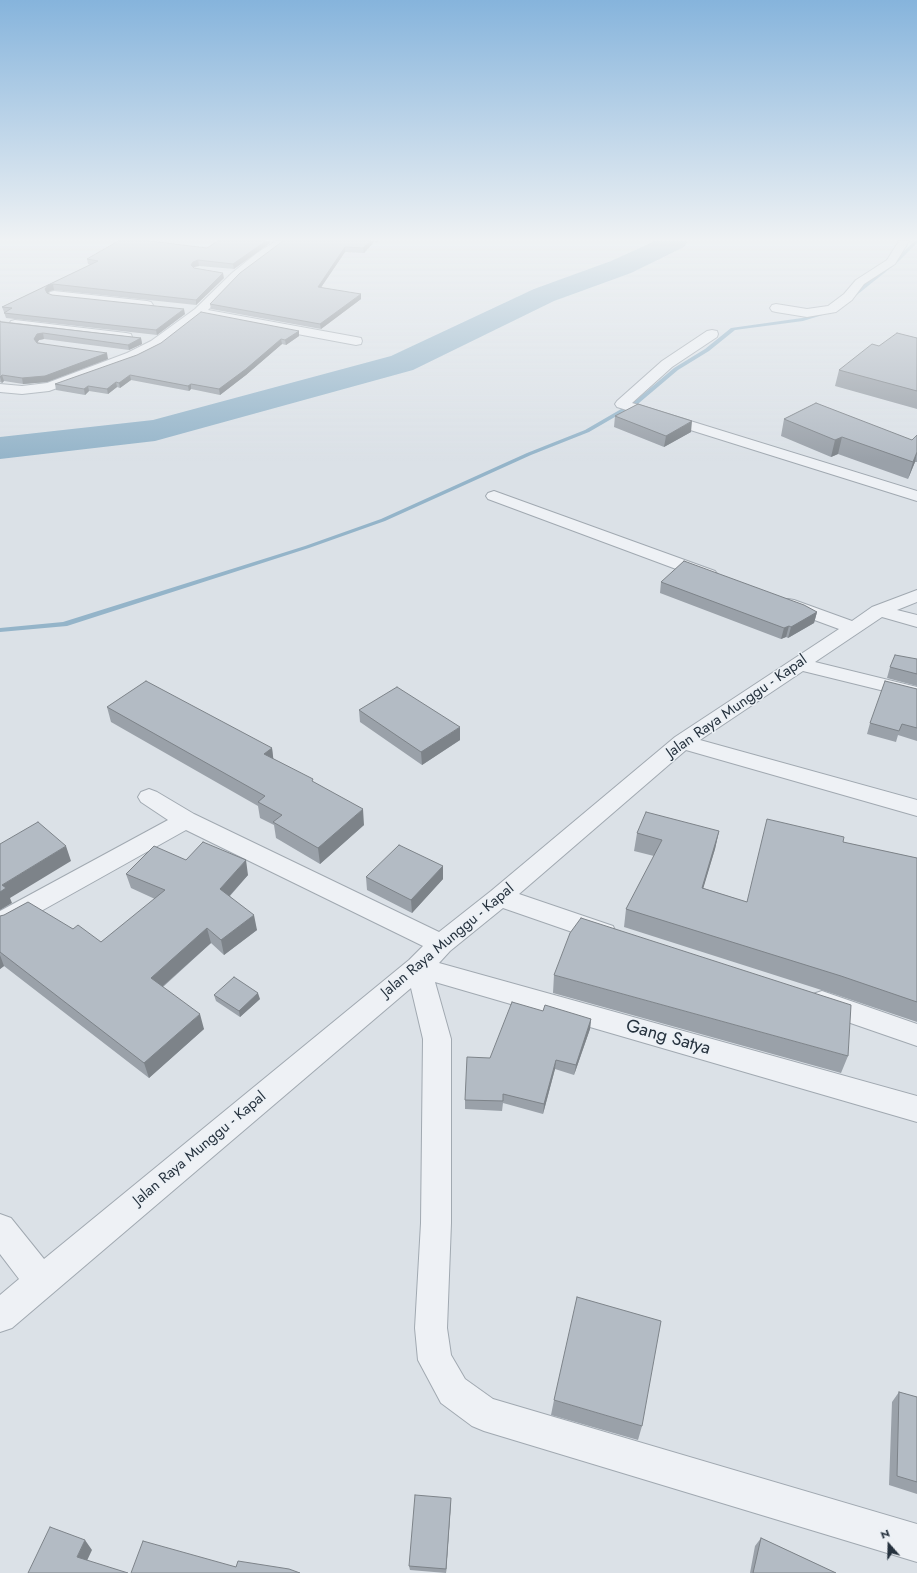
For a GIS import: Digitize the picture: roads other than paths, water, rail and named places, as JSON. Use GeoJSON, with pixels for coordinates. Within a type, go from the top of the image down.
{"type":"FeatureCollection","features":[{"type":"Feature","properties":{"kind":"street"},"geometry":{"type":"LineString","coordinates":[[0,388],[22,390],[48,387],[132,356],[159,341],[197,314]]}},
{"type":"Feature","properties":{"kind":"street"},"geometry":{"type":"LineString","coordinates":[[213,314],[356,341]]}},
{"type":"Feature","properties":{"kind":"street"},"geometry":{"type":"LineString","coordinates":[[3,322],[159,341]]}},
{"type":"Feature","properties":{"kind":"street"},"geometry":{"type":"LineString","coordinates":[[712,334],[667,364],[622,404],[917,496]]}},
{"type":"Feature","properties":{"kind":"street"},"geometry":{"type":"LineString","coordinates":[[103,352],[132,356]]}},
{"type":"Feature","properties":{"kind":"street"},"geometry":{"type":"LineString","coordinates":[[494,496],[722,579]]}},
{"type":"Feature","properties":{"kind":"street","name":"Jalan Raya Munggu - Kapal"},"geometry":{"type":"LineString","coordinates":[[0,1316],[418,967],[441,944],[500,897],[682,742],[879,611],[917,595]]}},
{"type":"Feature","properties":{"kind":"street"},"geometry":{"type":"LineString","coordinates":[[773,598],[855,628]]}},
{"type":"Feature","properties":{"kind":"street"},"geometry":{"type":"LineString","coordinates":[[879,611],[917,622]]}},
{"type":"Feature","properties":{"kind":"street"},"geometry":{"type":"LineString","coordinates":[[799,664],[917,693]]}},
{"type":"Feature","properties":{"kind":"street"},"geometry":{"type":"LineString","coordinates":[[682,742],[917,808]]}},
{"type":"Feature","properties":{"kind":"street"},"geometry":{"type":"LineString","coordinates":[[149,797],[186,820],[441,944]]}},
{"type":"Feature","properties":{"kind":"street"},"geometry":{"type":"LineString","coordinates":[[0,922],[186,820]]}},
{"type":"Feature","properties":{"kind":"street"},"geometry":{"type":"LineString","coordinates":[[500,897],[626,940]]}},
{"type":"Feature","properties":{"kind":"street"},"geometry":{"type":"LineString","coordinates":[[418,967],[437,1039],[436,1223],[431,1328],[435,1360],[453,1391],[484,1414],[917,1543]]}},
{"type":"Feature","properties":{"kind":"street","name":"Gang Satya"},"geometry":{"type":"LineString","coordinates":[[418,967],[917,1109]]}},
{"type":"Feature","properties":{"kind":"street"},"geometry":{"type":"LineString","coordinates":[[804,997],[917,1035]]}},
{"type":"Feature","properties":{"kind":"street"},"geometry":{"type":"LineString","coordinates":[[0,1229],[41,1281]]}},
{"type":"Feature","properties":{"kind":"waterway"},"geometry":{"type":"LineString","coordinates":[[0,448],[155,430],[402,363],[503,314]]}},
{"type":"Feature","properties":{"kind":"waterway"},"geometry":{"type":"LineString","coordinates":[[0,630],[64,624],[307,547],[383,520],[529,454],[587,431],[637,402],[676,369],[707,350],[733,329],[803,319],[819,314]]}}]}
